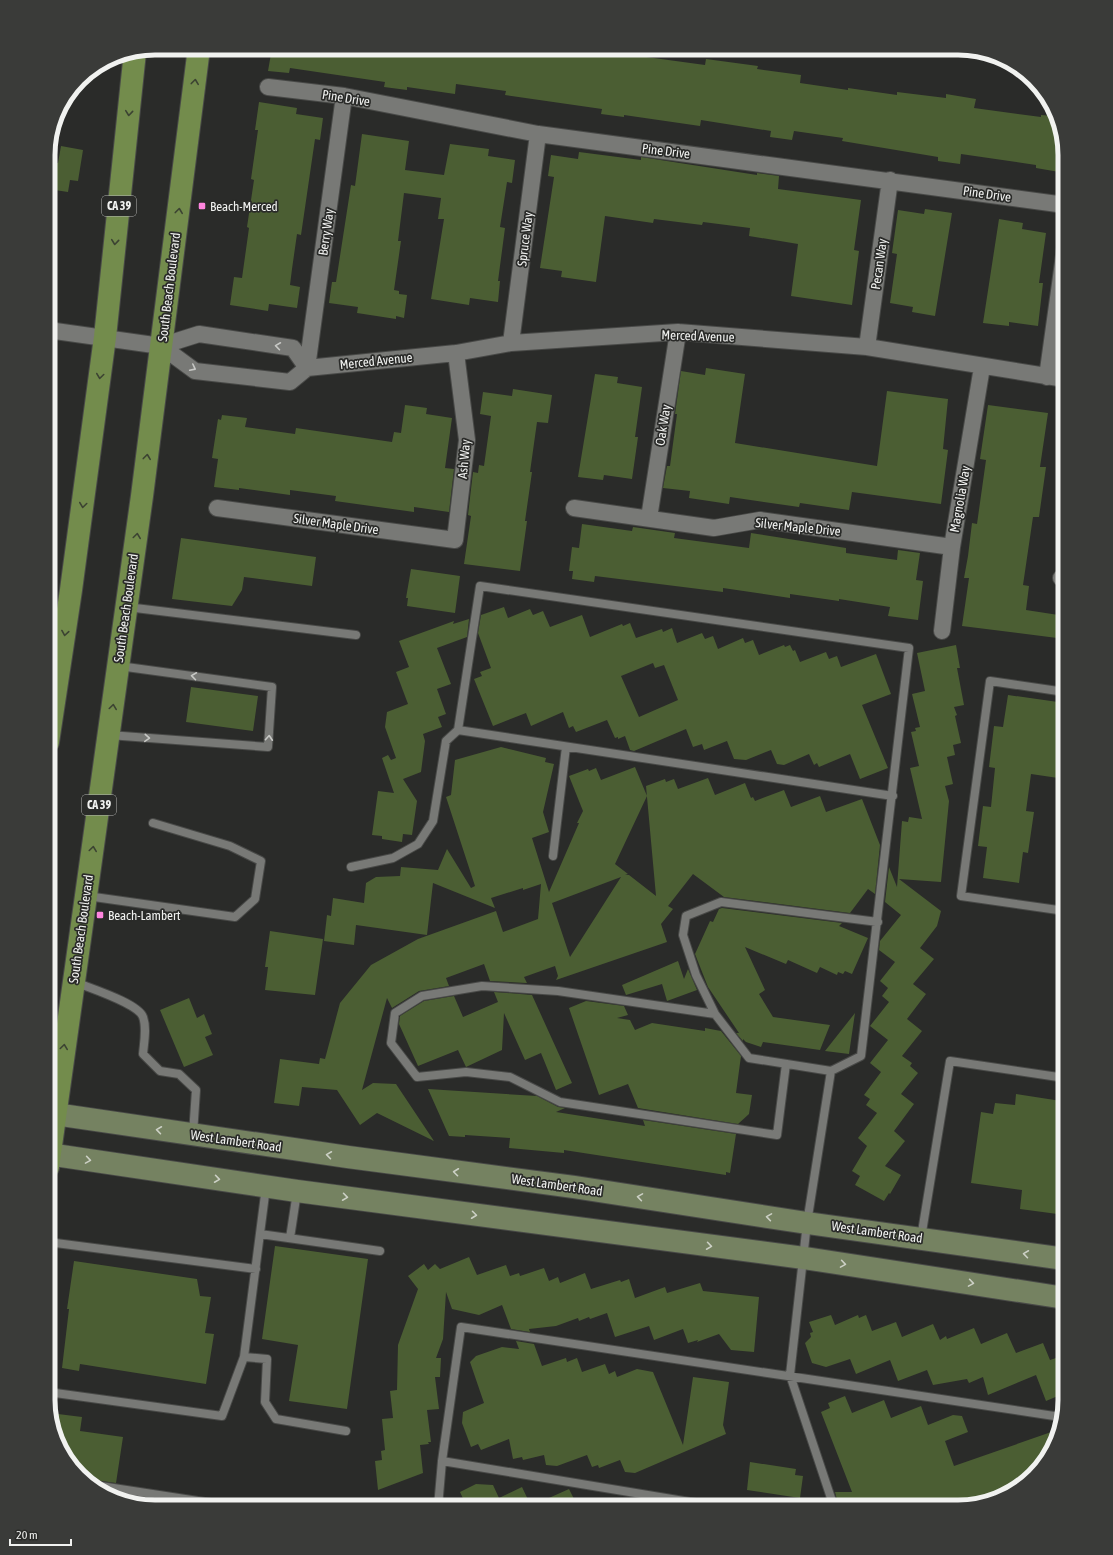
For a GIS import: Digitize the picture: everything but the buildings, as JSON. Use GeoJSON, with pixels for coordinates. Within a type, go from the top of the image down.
{"type":"FeatureCollection","features":[{"type":"Feature","properties":{"kind":"main road","name":"South Beach Boulevard"},"geometry":{"type":"LineString","coordinates":[[55,1090],[74,982],[127,606],[199,55]]}},
{"type":"Feature","properties":{"kind":"main road","name":"CA 39"},"geometry":{"type":"LineString","coordinates":[[55,696],[106,337],[134,57]]}},
{"type":"Feature","properties":{"kind":"main road","name":"West Lambert Road"},"geometry":{"type":"LineString","coordinates":[[55,1114],[348,1158],[574,1187],[807,1223],[1058,1258]]}},
{"type":"Feature","properties":{"kind":"main road"},"geometry":{"type":"LineString","coordinates":[[55,1159],[804,1258],[1058,1297]]}},
{"type":"Feature","properties":{"kind":"street","name":"Pine Drive"},"geometry":{"type":"LineString","coordinates":[[268,87],[344,96],[538,134],[890,180],[1058,204]]}},
{"type":"Feature","properties":{"kind":"street","name":"Berry Way"},"geometry":{"type":"LineString","coordinates":[[307,368],[344,96]]}},
{"type":"Feature","properties":{"kind":"street","name":"Spruce Way"},"geometry":{"type":"LineString","coordinates":[[512,343],[538,134]]}},
{"type":"Feature","properties":{"kind":"street","name":"Pecan Way"},"geometry":{"type":"LineString","coordinates":[[867,347],[890,180]]}},
{"type":"Feature","properties":{"kind":"street"},"geometry":{"type":"LineString","coordinates":[[1047,376],[1058,298]]}},
{"type":"Feature","properties":{"kind":"street"},"geometry":{"type":"LineString","coordinates":[[55,331],[161,346],[199,334],[293,348],[307,368],[290,382],[195,371],[161,346]]}},
{"type":"Feature","properties":{"kind":"street","name":"Merced Avenue"},"geometry":{"type":"LineString","coordinates":[[307,368],[456,353],[512,343],[678,332],[867,347],[982,367],[1058,378]]}},
{"type":"Feature","properties":{"kind":"street","name":"Oak Way"},"geometry":{"type":"LineString","coordinates":[[649,518],[678,332]]}},
{"type":"Feature","properties":{"kind":"street","name":"Ash Way"},"geometry":{"type":"LineString","coordinates":[[455,540],[467,440],[456,353]]}},
{"type":"Feature","properties":{"kind":"street","name":"Magnolia Way"},"geometry":{"type":"LineString","coordinates":[[942,631],[952,547],[982,367]]}},
{"type":"Feature","properties":{"kind":"street","name":"Silver Maple Drive"},"geometry":{"type":"LineString","coordinates":[[217,508],[455,540]]}},
{"type":"Feature","properties":{"kind":"street","name":"Silver Maple Drive"},"geometry":{"type":"LineString","coordinates":[[574,508],[714,528],[760,520],[952,547]]}},
{"type":"Feature","properties":{"kind":"lane"},"geometry":{"type":"LineString","coordinates":[[351,867],[393,858],[418,844],[433,821],[446,741],[458,730],[480,586],[909,648],[893,796],[878,922],[861,1056],[831,1071],[749,1058],[715,1014],[696,975],[683,935],[686,916],[720,902],[878,922]]}},
{"type":"Feature","properties":{"kind":"lane"},"geometry":{"type":"LineString","coordinates":[[127,606],[356,635]]}},
{"type":"Feature","properties":{"kind":"lane"},"geometry":{"type":"LineString","coordinates":[[109,735],[268,747],[272,687],[118,666]]}},
{"type":"Feature","properties":{"kind":"lane"},"geometry":{"type":"LineString","coordinates":[[1058,691],[990,681],[960,896],[1058,910]]}},
{"type":"Feature","properties":{"kind":"lane"},"geometry":{"type":"LineString","coordinates":[[458,730],[893,796]]}},
{"type":"Feature","properties":{"kind":"lane"},"geometry":{"type":"LineString","coordinates":[[553,856],[566,747]]}},
{"type":"Feature","properties":{"kind":"lane"},"geometry":{"type":"LineString","coordinates":[[86,896],[235,917],[255,899],[261,862],[230,846],[153,823]]}},
{"type":"Feature","properties":{"kind":"lane"},"geometry":{"type":"LineString","coordinates":[[74,982],[129,1004],[142,1015],[145,1027],[143,1054],[160,1071],[178,1074],[196,1090],[193,1135]]}},
{"type":"Feature","properties":{"kind":"lane"},"geometry":{"type":"LineString","coordinates":[[715,1014],[558,991],[482,986],[422,996],[395,1013],[391,1043],[417,1076],[466,1072],[510,1077],[560,1102],[777,1135],[786,1064]]}},
{"type":"Feature","properties":{"kind":"lane"},"geometry":{"type":"LineString","coordinates":[[921,1239],[950,1061],[1058,1077]]}},
{"type":"Feature","properties":{"kind":"lane"},"geometry":{"type":"LineString","coordinates":[[831,1071],[807,1223],[790,1375],[832,1500]]}},
{"type":"Feature","properties":{"kind":"lane"},"geometry":{"type":"LineString","coordinates":[[55,1393],[222,1416],[244,1356],[267,1186]]}},
{"type":"Feature","properties":{"kind":"lane"},"geometry":{"type":"LineString","coordinates":[[290,1238],[297,1191]]}},
{"type":"Feature","properties":{"kind":"lane"},"geometry":{"type":"LineString","coordinates":[[260,1234],[380,1251]]}},
{"type":"Feature","properties":{"kind":"lane"},"geometry":{"type":"LineString","coordinates":[[55,1243],[256,1269]]}},
{"type":"Feature","properties":{"kind":"lane"},"geometry":{"type":"LineString","coordinates":[[439,1500],[442,1461],[461,1327],[1057,1415]]}},
{"type":"Feature","properties":{"kind":"lane"},"geometry":{"type":"LineString","coordinates":[[244,1356],[267,1359],[265,1402],[276,1419],[346,1431]]}},
{"type":"Feature","properties":{"kind":"lane"},"geometry":{"type":"LineString","coordinates":[[442,1461],[678,1500]]}},
{"type":"Feature","properties":{"kind":"lane"},"geometry":{"type":"LineString","coordinates":[[104,1487],[193,1500]]}},
{"type":"Feature","properties":{"kind":"place","name":"Beach-Merced"},"geometry":{"type":"Point","coordinates":[202,206]}},
{"type":"Feature","properties":{"kind":"place","name":"Beach-Lambert"},"geometry":{"type":"Point","coordinates":[100,915]}}]}
